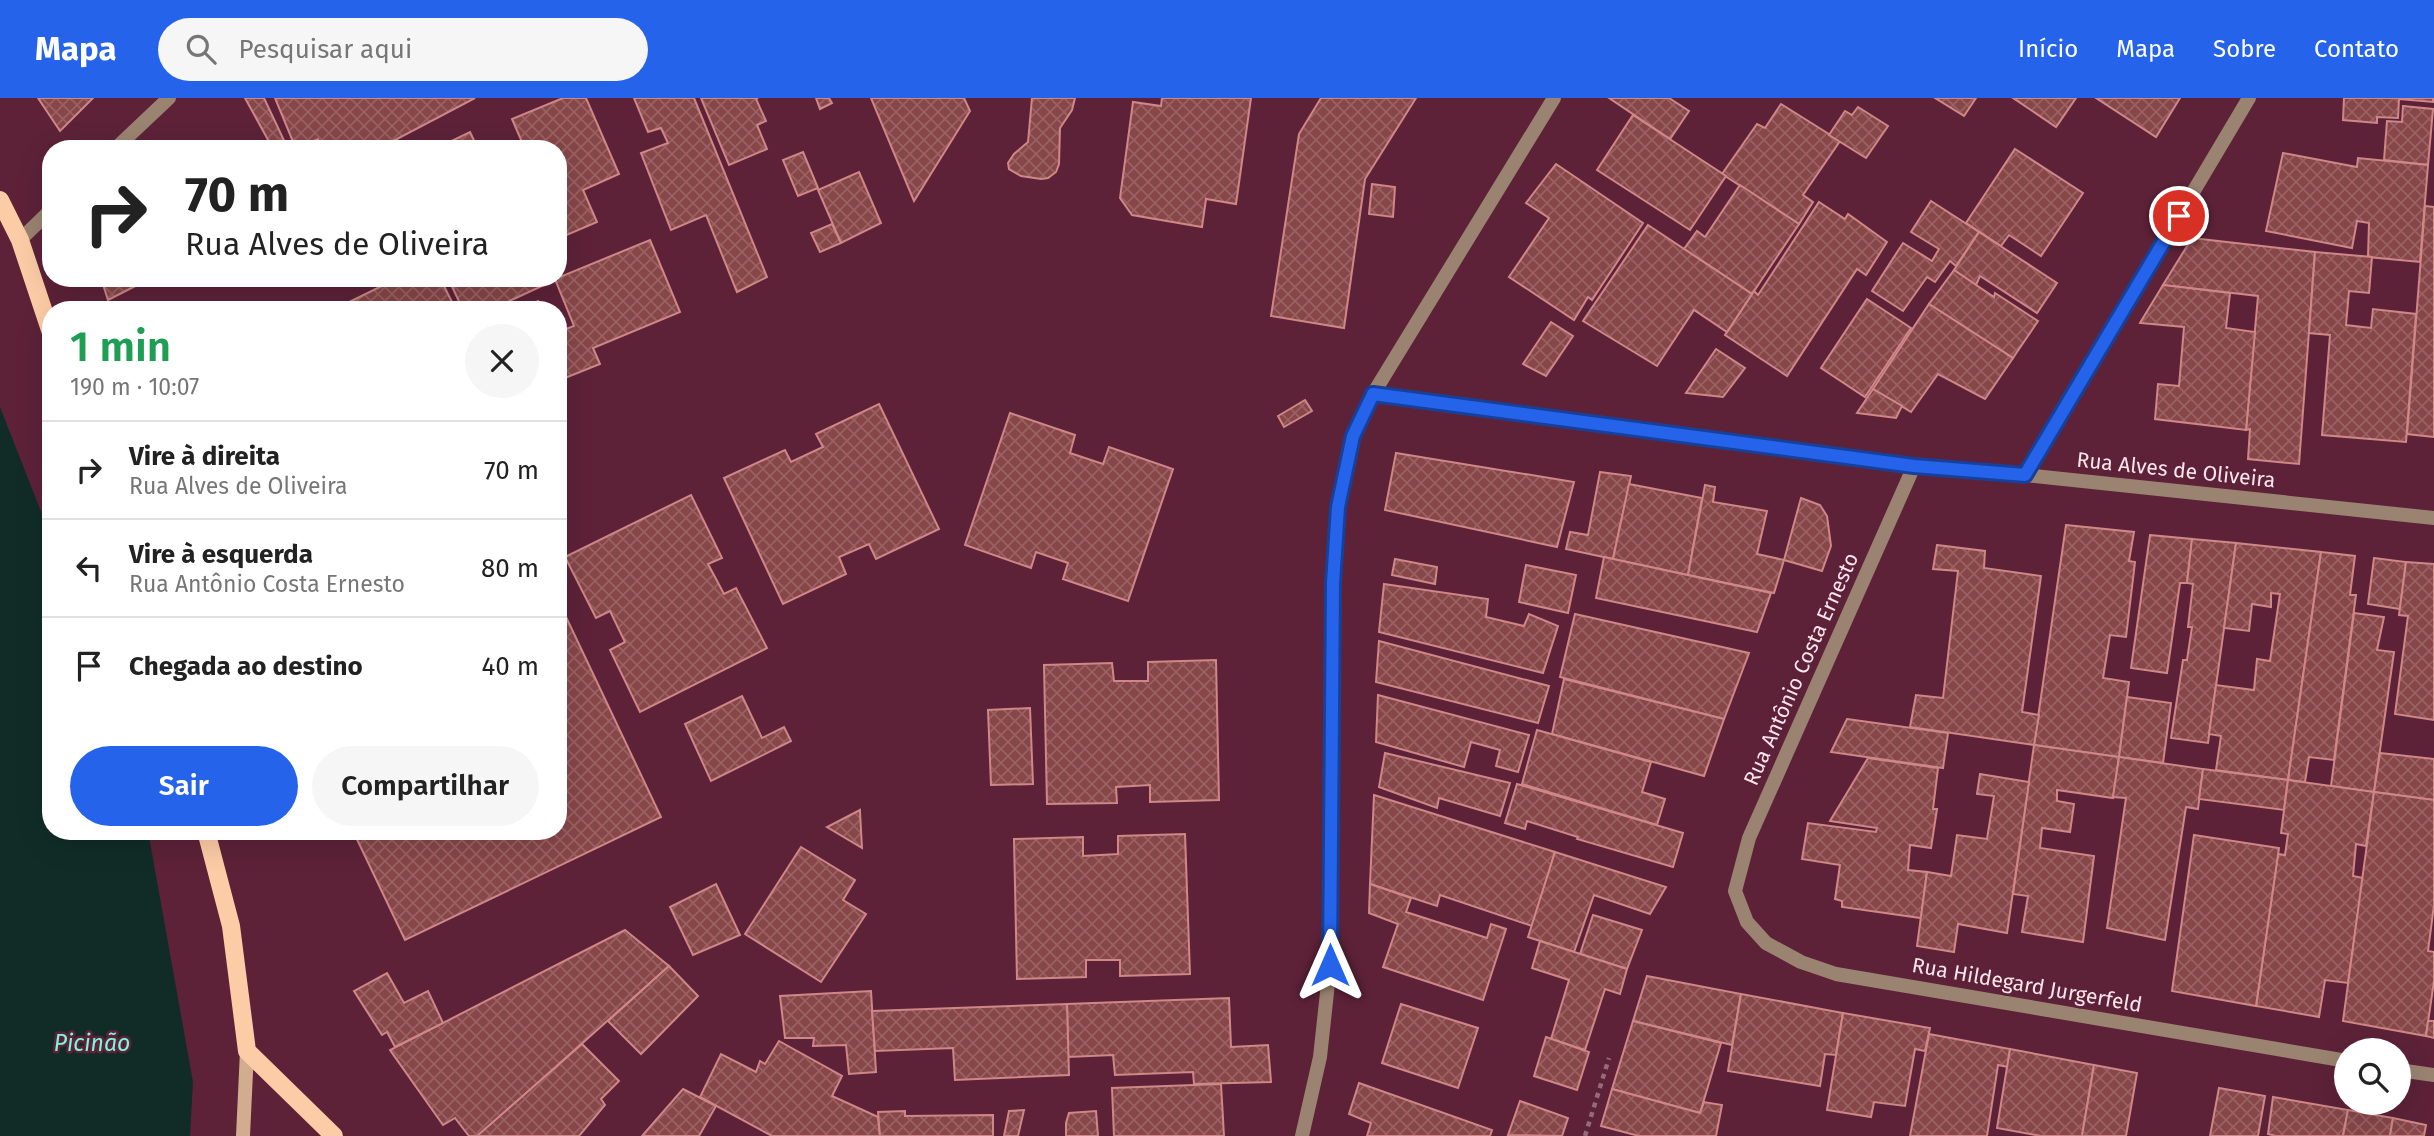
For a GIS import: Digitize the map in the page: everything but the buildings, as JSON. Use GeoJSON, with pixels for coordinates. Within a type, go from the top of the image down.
{"type":"FeatureCollection","features":[{"type":"Feature","properties":{"kind":"main road"},"geometry":{"type":"LineString","coordinates":[[0,200],[20,240],[42,306]]}},
{"type":"Feature","properties":{"kind":"main road"},"geometry":{"type":"LineString","coordinates":[[208,840],[231,926],[247,1051],[243,1136]]}},
{"type":"Feature","properties":{"kind":"main road"},"geometry":{"type":"LineString","coordinates":[[247,1051],[334,1136]]}},
{"type":"Feature","properties":{"kind":"street"},"geometry":{"type":"LineString","coordinates":[[125,140],[169,98]]}},
{"type":"Feature","properties":{"kind":"street"},"geometry":{"type":"LineString","coordinates":[[1302,1136],[1320,1057],[1330,965],[1333,583],[1338,507],[1353,436],[1373,394],[1554,98]]}},
{"type":"Feature","properties":{"kind":"street"},"geometry":{"type":"LineString","coordinates":[[2025,475],[2249,98]]}},
{"type":"Feature","properties":{"kind":"street"},"geometry":{"type":"LineString","coordinates":[[20,240],[42,219]]}},
{"type":"Feature","properties":{"kind":"street","name":"Rua Alves de Oliveira"},"geometry":{"type":"LineString","coordinates":[[1373,394],[1914,466],[2434,518]]}},
{"type":"Feature","properties":{"kind":"street","name":"Rua Antônio Costa Ernesto"},"geometry":{"type":"LineString","coordinates":[[1735,891],[1749,838],[1914,466]]}},
{"type":"Feature","properties":{"kind":"street","name":"Rua Hildegard Jurgerfeld"},"geometry":{"type":"LineString","coordinates":[[1735,891],[1748,922],[1766,943],[1801,962],[1836,974],[2334,1059]]}},
{"type":"Feature","properties":{"kind":"street"},"geometry":{"type":"LineString","coordinates":[[2411,1072],[2434,1075]]}},
{"type":"Feature","properties":{"kind":"path"},"geometry":{"type":"LineString","coordinates":[[1585,1136],[1609,1058]]}},
{"type":"Feature","properties":{"kind":"water","name":"Picinão"},"geometry":{"type":"Polygon","coordinates":[[[0,407],[42,514],[42,840],[150,840],[193,1082],[190,1136],[0,1136],[0,407]]]}},
{"type":"Feature","properties":{"kind":"route"},"geometry":{"type":"LineString","coordinates":[[1330,965],[1333,583],[1338,507],[1353,436],[1373,394],[1914,466],[2025,475],[2179,216]]}}]}
